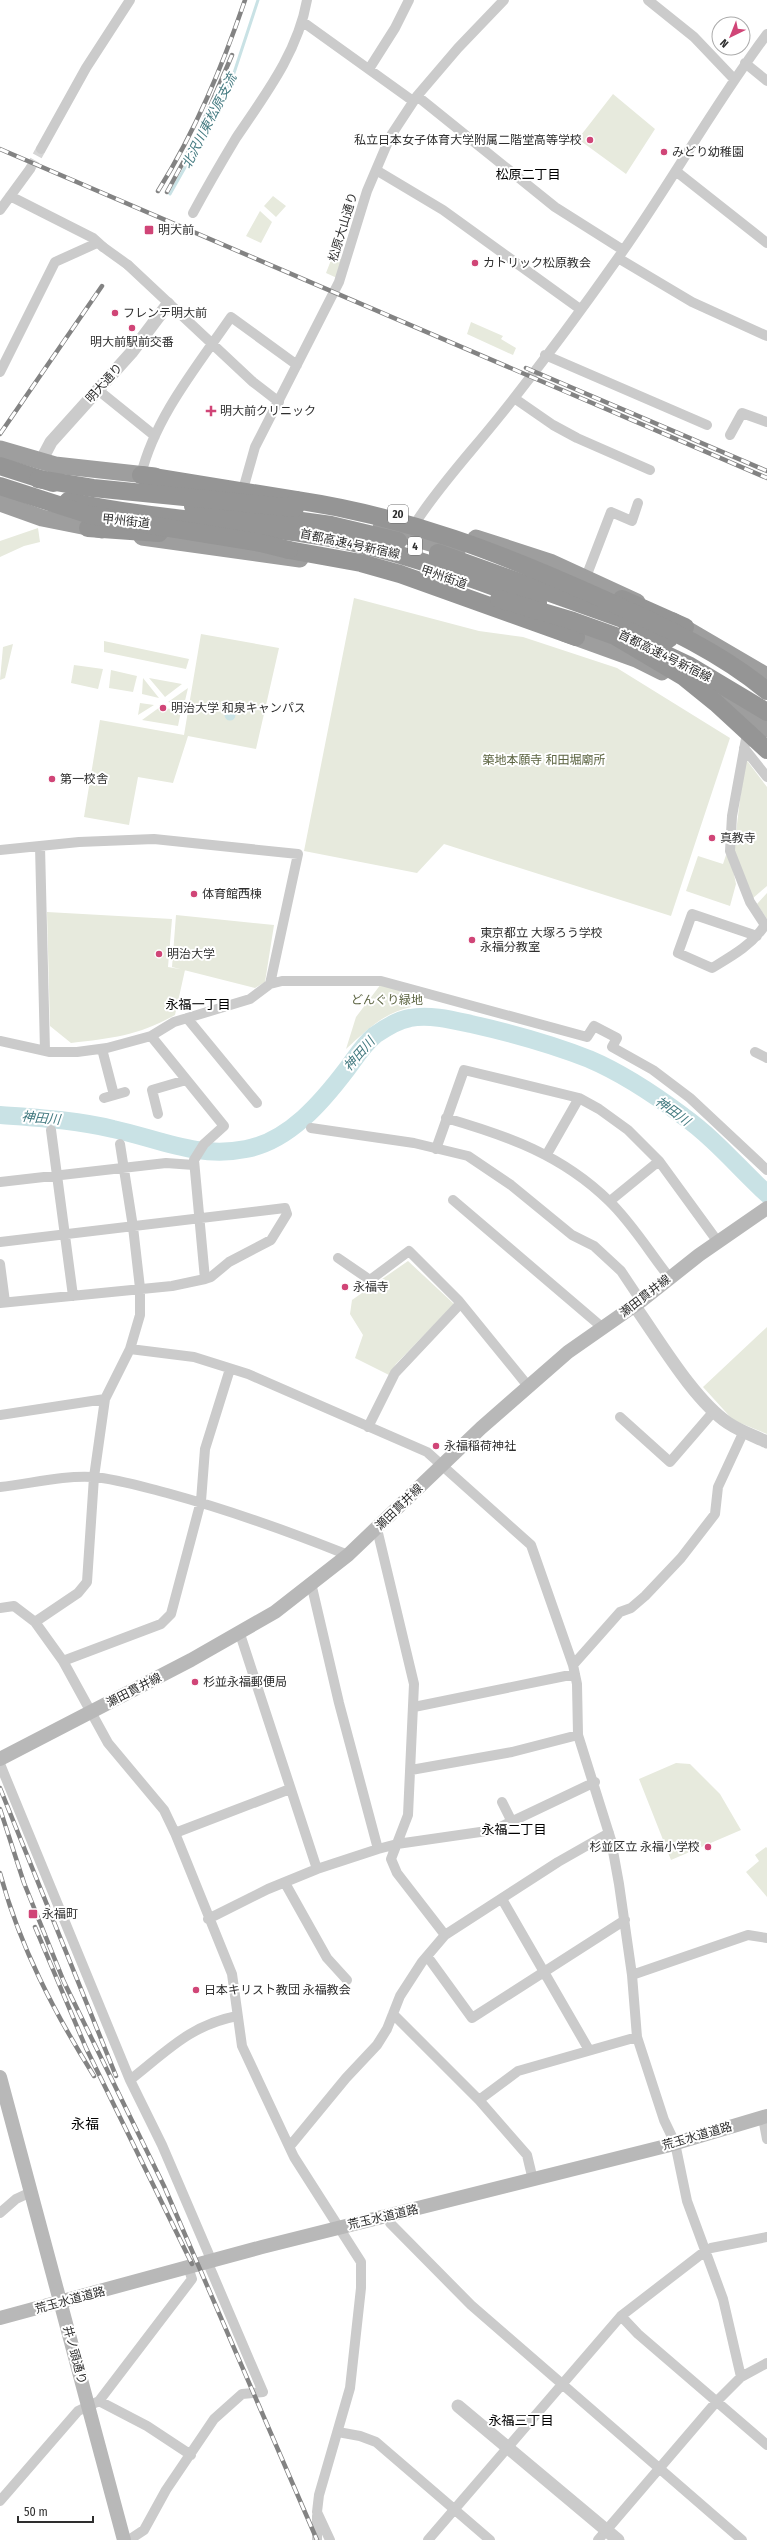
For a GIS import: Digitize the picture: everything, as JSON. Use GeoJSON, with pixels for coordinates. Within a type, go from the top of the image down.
{"type":"FeatureCollection","features":[{"type":"Feature","properties":{"kind":"highway","name":"20"},"geometry":{"type":"LineString","coordinates":[[0,448],[55,465],[244,486],[347,502],[418,519],[550,562],[586,577],[685,627],[766,681]]}},
{"type":"Feature","properties":{"kind":"highway","name":"20"},"geometry":{"type":"LineString","coordinates":[[0,457],[52,474],[93,482],[233,505],[331,518],[407,535],[576,594],[642,620],[766,681]]}},
{"type":"Feature","properties":{"kind":"highway","name":"首都高速4号新宿線"},"geometry":{"type":"LineString","coordinates":[[0,466],[38,479],[122,496],[331,525],[404,542],[662,636],[704,656],[766,681]]}},
{"type":"Feature","properties":{"kind":"highway"},"geometry":{"type":"LineString","coordinates":[[141,475],[296,500],[372,514],[417,525],[550,575],[702,645],[766,681]]}},
{"type":"Feature","properties":{"kind":"highway"},"geometry":{"type":"LineString","coordinates":[[38,479],[93,488],[333,513],[412,532],[584,584],[685,627]]}},
{"type":"Feature","properties":{"kind":"highway","name":"首都高速4号新宿線"},"geometry":{"type":"LineString","coordinates":[[0,480],[90,506],[292,532],[365,545],[437,566],[616,631],[690,666],[760,716]]}},
{"type":"Feature","properties":{"kind":"highway"},"geometry":{"type":"LineString","coordinates":[[0,486],[83,513],[261,543],[289,550],[361,563],[432,584],[636,659],[760,716]]}},
{"type":"Feature","properties":{"kind":"highway","name":"甲州街道"},"geometry":{"type":"LineString","coordinates":[[0,493],[44,509],[89,517],[292,539],[401,562],[500,596],[630,650],[760,716],[767,729]]}},
{"type":"Feature","properties":{"kind":"highway"},"geometry":{"type":"LineString","coordinates":[[0,502],[42,518],[88,528],[359,569],[576,637]]}},
{"type":"Feature","properties":{"kind":"highway"},"geometry":{"type":"LineString","coordinates":[[88,528],[290,543],[326,549],[395,565],[498,599],[573,621],[614,636],[684,677]]}},
{"type":"Feature","properties":{"kind":"highway","name":"4"},"geometry":{"type":"LineString","coordinates":[[616,631],[650,652],[684,677],[767,750]]}},
{"type":"Feature","properties":{"kind":"main road","name":"瀬田貫井線"},"geometry":{"type":"LineString","coordinates":[[0,1759],[240,1634],[274,1612],[348,1555],[443,1464],[528,1386],[568,1352],[638,1303],[669,1277],[767,1208]]}},
{"type":"Feature","properties":{"kind":"main road","name":"井ノ頭通り"},"geometry":{"type":"LineString","coordinates":[[0,2077],[60,2302],[93,2403],[124,2540]]}},
{"type":"Feature","properties":{"kind":"main road","name":"荒玉水道道路"},"geometry":{"type":"LineString","coordinates":[[0,2318],[340,2227],[534,2180],[675,2143],[765,2117]]}},
{"type":"Feature","properties":{"kind":"street"},"geometry":{"type":"LineString","coordinates":[[41,149],[86,68],[130,0]]}},
{"type":"Feature","properties":{"kind":"street"},"geometry":{"type":"LineString","coordinates":[[193,213],[217,170],[285,62],[303,22],[307,0]]}},
{"type":"Feature","properties":{"kind":"street"},"geometry":{"type":"LineString","coordinates":[[369,69],[395,28],[409,0]]}},
{"type":"Feature","properties":{"kind":"street","name":"松原大山通り"},"geometry":{"type":"LineString","coordinates":[[244,486],[255,447],[339,282],[376,170],[390,137],[415,99],[458,48],[504,0]]}},
{"type":"Feature","properties":{"kind":"street"},"geometry":{"type":"LineString","coordinates":[[648,0],[694,37],[734,78]]}},
{"type":"Feature","properties":{"kind":"street"},"geometry":{"type":"LineString","coordinates":[[303,22],[369,69],[415,99],[555,207],[621,254],[692,302],[767,336]]}},
{"type":"Feature","properties":{"kind":"street"},"geometry":{"type":"LineString","coordinates":[[418,519],[442,483],[514,398],[621,254],[677,172],[734,78],[767,34]]}},
{"type":"Feature","properties":{"kind":"street"},"geometry":{"type":"LineString","coordinates":[[745,64],[767,81]]}},
{"type":"Feature","properties":{"kind":"street"},"geometry":{"type":"LineString","coordinates":[[0,210],[30,169]]}},
{"type":"Feature","properties":{"kind":"street"},"geometry":{"type":"LineString","coordinates":[[376,170],[443,210],[580,309]]}},
{"type":"Feature","properties":{"kind":"street"},"geometry":{"type":"LineString","coordinates":[[677,172],[767,243]]}},
{"type":"Feature","properties":{"kind":"street"},"geometry":{"type":"LineString","coordinates":[[10,196],[93,238],[100,245],[128,265],[168,304],[278,402]]}},
{"type":"Feature","properties":{"kind":"street"},"geometry":{"type":"LineString","coordinates":[[0,372],[55,262],[100,245]]}},
{"type":"Feature","properties":{"kind":"street","name":"明大通り"},"geometry":{"type":"LineString","coordinates":[[41,461],[51,442],[144,337],[168,304]]}},
{"type":"Feature","properties":{"kind":"street"},"geometry":{"type":"LineString","coordinates":[[141,475],[155,436],[212,344],[231,317],[297,365]]}},
{"type":"Feature","properties":{"kind":"street"},"geometry":{"type":"LineString","coordinates":[[545,355],[707,425]]}},
{"type":"Feature","properties":{"kind":"street"},"geometry":{"type":"LineString","coordinates":[[98,390],[155,436]]}},
{"type":"Feature","properties":{"kind":"street"},"geometry":{"type":"LineString","coordinates":[[514,398],[553,426],[650,470]]}},
{"type":"Feature","properties":{"kind":"street"},"geometry":{"type":"LineString","coordinates":[[730,434],[742,413],[767,422]]}},
{"type":"Feature","properties":{"kind":"street"},"geometry":{"type":"LineString","coordinates":[[586,577],[611,512],[632,521],[638,503]]}},
{"type":"Feature","properties":{"kind":"street"},"geometry":{"type":"LineString","coordinates":[[757,936],[692,914],[678,953],[712,968],[757,936],[765,922],[750,902],[730,851],[732,816],[746,734],[760,716]]}},
{"type":"Feature","properties":{"kind":"street"},"geometry":{"type":"LineString","coordinates":[[744,748],[767,777]]}},
{"type":"Feature","properties":{"kind":"street"},"geometry":{"type":"LineString","coordinates":[[0,850],[78,842],[154,838],[298,854],[270,984]]}},
{"type":"Feature","properties":{"kind":"street"},"geometry":{"type":"LineString","coordinates":[[40,846],[45,1051]]}},
{"type":"Feature","properties":{"kind":"street"},"geometry":{"type":"LineString","coordinates":[[0,1041],[45,1051],[67,1053],[102,1049],[151,1036],[174,1022],[250,999],[270,984],[282,980],[381,982],[587,1036],[594,1026],[617,1038],[612,1047],[653,1070],[690,1098],[767,1170]]}},
{"type":"Feature","properties":{"kind":"street"},"geometry":{"type":"LineString","coordinates":[[187,1018],[256,1102]]}},
{"type":"Feature","properties":{"kind":"street"},"geometry":{"type":"LineString","coordinates":[[151,1036],[224,1126],[202,1146],[194,1163],[204,1279]]}},
{"type":"Feature","properties":{"kind":"street"},"geometry":{"type":"LineString","coordinates":[[102,1049],[114,1096]]}},
{"type":"Feature","properties":{"kind":"street"},"geometry":{"type":"LineString","coordinates":[[756,1052],[767,1058]]}},
{"type":"Feature","properties":{"kind":"street"},"geometry":{"type":"LineString","coordinates":[[436,1149],[464,1070],[579,1098],[628,1130],[658,1161],[718,1242]]}},
{"type":"Feature","properties":{"kind":"street"},"geometry":{"type":"LineString","coordinates":[[158,1114],[152,1090],[186,1080]]}},
{"type":"Feature","properties":{"kind":"street"},"geometry":{"type":"LineString","coordinates":[[104,1098],[125,1092]]}},
{"type":"Feature","properties":{"kind":"street"},"geometry":{"type":"LineString","coordinates":[[547,1154],[579,1098]]}},
{"type":"Feature","properties":{"kind":"street"},"geometry":{"type":"LineString","coordinates":[[446,1118],[481,1128],[547,1154],[579,1175],[610,1201],[669,1277]]}},
{"type":"Feature","properties":{"kind":"street"},"geometry":{"type":"LineString","coordinates":[[311,1128],[414,1143],[468,1156],[485,1166],[572,1235],[594,1246],[622,1271],[638,1303],[673,1361],[714,1411],[728,1423],[767,1442]]}},
{"type":"Feature","properties":{"kind":"street"},"geometry":{"type":"LineString","coordinates":[[51,1130],[73,1296]]}},
{"type":"Feature","properties":{"kind":"street"},"geometry":{"type":"LineString","coordinates":[[35,1622],[78,1593],[87,1582],[94,1477],[105,1399],[130,1349],[140,1315],[140,1288],[133,1226],[120,1144]]}},
{"type":"Feature","properties":{"kind":"street"},"geometry":{"type":"LineString","coordinates":[[610,1201],[658,1161]]}},
{"type":"Feature","properties":{"kind":"street"},"geometry":{"type":"LineString","coordinates":[[0,1182],[166,1163],[194,1163]]}},
{"type":"Feature","properties":{"kind":"street"},"geometry":{"type":"LineString","coordinates":[[453,1200],[603,1328]]}},
{"type":"Feature","properties":{"kind":"street"},"geometry":{"type":"LineString","coordinates":[[0,1242],[285,1208],[287,1214],[271,1240],[229,1262],[211,1277],[172,1286],[2,1302],[0,1264]]}},
{"type":"Feature","properties":{"kind":"street"},"geometry":{"type":"LineString","coordinates":[[338,1258],[370,1280],[409,1251],[460,1304],[528,1386]]}},
{"type":"Feature","properties":{"kind":"street"},"geometry":{"type":"LineString","coordinates":[[368,1428],[394,1373],[460,1304]]}},
{"type":"Feature","properties":{"kind":"street"},"geometry":{"type":"LineString","coordinates":[[130,1349],[179,1359],[194,1357],[248,1374],[368,1428],[427,1452],[443,1464],[530,1545],[574,1669],[578,1735],[595,1782],[609,1833],[632,1976],[637,2037],[664,2120],[675,2143],[687,2201],[704,2252],[723,2299],[741,2377]]}},
{"type":"Feature","properties":{"kind":"street"},"geometry":{"type":"LineString","coordinates":[[63,1661],[161,1624],[171,1614],[202,1502],[205,1449],[230,1369]]}},
{"type":"Feature","properties":{"kind":"street"},"geometry":{"type":"LineString","coordinates":[[0,1415],[105,1399]]}},
{"type":"Feature","properties":{"kind":"street"},"geometry":{"type":"LineString","coordinates":[[620,1417],[670,1462],[714,1411]]}},
{"type":"Feature","properties":{"kind":"street"},"geometry":{"type":"LineString","coordinates":[[414,1707],[574,1669],[620,1612],[631,1608],[645,1596],[702,1532],[715,1514],[718,1487],[744,1431]]}},
{"type":"Feature","properties":{"kind":"street"},"geometry":{"type":"LineString","coordinates":[[0,1487],[46,1482],[67,1477],[94,1477],[202,1502],[268,1523],[348,1555]]}},
{"type":"Feature","properties":{"kind":"street"},"geometry":{"type":"LineString","coordinates":[[377,1528],[414,1684],[408,1815],[390,1859],[392,1866],[445,1935]]}},
{"type":"Feature","properties":{"kind":"street"},"geometry":{"type":"LineString","coordinates":[[311,1583],[378,1849]]}},
{"type":"Feature","properties":{"kind":"street"},"geometry":{"type":"LineString","coordinates":[[0,1608],[14,1606],[35,1622],[63,1661],[108,1744],[164,1810],[175,1833],[208,1919],[232,1974],[242,2046],[290,2146],[317,2196],[340,2227],[360,2262],[361,2288],[350,2388],[319,2495],[317,2512],[317,2540]]}},
{"type":"Feature","properties":{"kind":"street"},"geometry":{"type":"LineString","coordinates":[[240,1634],[317,1870]]}},
{"type":"Feature","properties":{"kind":"street"},"geometry":{"type":"LineString","coordinates":[[411,1770],[512,1752],[578,1735]]}},
{"type":"Feature","properties":{"kind":"street"},"geometry":{"type":"LineString","coordinates":[[0,1764],[130,2080],[185,2195],[210,2257],[209,2262],[263,2392],[242,2394],[214,2419],[166,2490],[144,2530],[129,2540]]}},
{"type":"Feature","properties":{"kind":"street"},"geometry":{"type":"LineString","coordinates":[[208,1919],[285,1883],[317,1870],[378,1849],[397,1844],[494,1830],[595,1782]]}},
{"type":"Feature","properties":{"kind":"street"},"geometry":{"type":"LineString","coordinates":[[175,1833],[290,1788]]}},
{"type":"Feature","properties":{"kind":"street"},"geometry":{"type":"LineString","coordinates":[[502,1802],[512,1822]]}},
{"type":"Feature","properties":{"kind":"street"},"geometry":{"type":"LineString","coordinates":[[290,2146],[346,2078],[377,2045],[393,2014],[400,1996],[427,1956],[445,1935],[558,1862],[609,1833]]}},
{"type":"Feature","properties":{"kind":"street"},"geometry":{"type":"LineString","coordinates":[[285,1883],[327,1958],[347,1980]]}},
{"type":"Feature","properties":{"kind":"street"},"geometry":{"type":"LineString","coordinates":[[502,1899],[589,2050]]}},
{"type":"Feature","properties":{"kind":"street"},"geometry":{"type":"LineString","coordinates":[[427,1956],[472,2018],[624,1920]]}},
{"type":"Feature","properties":{"kind":"street"},"geometry":{"type":"LineString","coordinates":[[632,1976],[748,1935],[767,1938]]}},
{"type":"Feature","properties":{"kind":"street"},"geometry":{"type":"LineString","coordinates":[[393,2014],[479,2100],[527,2154],[534,2180]]}},
{"type":"Feature","properties":{"kind":"street"},"geometry":{"type":"LineString","coordinates":[[130,2080],[195,2029],[212,2021],[237,2016]]}},
{"type":"Feature","properties":{"kind":"street"},"geometry":{"type":"LineString","coordinates":[[479,2100],[518,2071],[637,2037]]}},
{"type":"Feature","properties":{"kind":"street"},"geometry":{"type":"LineString","coordinates":[[765,2117],[767,2139]]}},
{"type":"Feature","properties":{"kind":"street"},"geometry":{"type":"LineString","coordinates":[[0,2214],[16,2199],[31,2192]]}},
{"type":"Feature","properties":{"kind":"street"},"geometry":{"type":"LineString","coordinates":[[390,2215],[390,2223],[471,2305],[658,2469],[742,2540]]}},
{"type":"Feature","properties":{"kind":"street"},"geometry":{"type":"LineString","coordinates":[[428,2540],[560,2384],[621,2316],[711,2248],[767,2237]]}},
{"type":"Feature","properties":{"kind":"street"},"geometry":{"type":"LineString","coordinates":[[0,2501],[78,2411],[93,2403],[192,2279],[188,2267]]}},
{"type":"Feature","properties":{"kind":"street"},"geometry":{"type":"LineString","coordinates":[[621,2316],[638,2334],[767,2445]]}},
{"type":"Feature","properties":{"kind":"street"},"geometry":{"type":"LineString","coordinates":[[598,2540],[716,2401],[741,2377],[767,2363]]}},
{"type":"Feature","properties":{"kind":"street"},"geometry":{"type":"LineString","coordinates":[[93,2403],[147,2426],[191,2455]]}},
{"type":"Feature","properties":{"kind":"street"},"geometry":{"type":"LineString","coordinates":[[458,2406],[618,2540]]}},
{"type":"Feature","properties":{"kind":"street"},"geometry":{"type":"LineString","coordinates":[[338,2432],[360,2436],[376,2442],[490,2540]]}},
{"type":"Feature","properties":{"kind":"street"},"geometry":{"type":"LineString","coordinates":[[317,2512],[330,2540]]}},
{"type":"Feature","properties":{"kind":"green space"},"geometry":{"type":"Polygon","coordinates":[[[613,94],[655,129],[626,174],[578,139],[613,94]]]}},
{"type":"Feature","properties":{"kind":"green space"},"geometry":{"type":"Polygon","coordinates":[[[273,196],[286,206],[276,217],[264,206],[273,196]]]}},
{"type":"Feature","properties":{"kind":"green space"},"geometry":{"type":"Polygon","coordinates":[[[260,211],[272,222],[261,243],[246,236],[260,211]]]}},
{"type":"Feature","properties":{"kind":"green space"},"geometry":{"type":"Polygon","coordinates":[[[333,255],[344,261],[337,278],[326,273],[333,255]]]}},
{"type":"Feature","properties":{"kind":"green space"},"geometry":{"type":"Polygon","coordinates":[[[471,322],[503,336],[501,339],[516,348],[513,355],[467,334],[471,322]]]}},
{"type":"Feature","properties":{"kind":"green space"},"geometry":{"type":"Polygon","coordinates":[[[38,528],[40,542],[24,546],[0,557],[0,541],[38,528]]]}},
{"type":"Feature","properties":{"kind":"green space","name":"築地本願寺 和田堀廟所"},"geometry":{"type":"Polygon","coordinates":[[[354,598],[479,631],[523,637],[617,668],[730,738],[671,916],[444,844],[417,873],[304,851],[354,598]]]}},
{"type":"Feature","properties":{"kind":"green space"},"geometry":{"type":"Polygon","coordinates":[[[201,634],[279,648],[256,749],[188,736],[173,783],[138,777],[129,825],[84,817],[100,720],[184,735],[201,634]]]}},
{"type":"Feature","properties":{"kind":"green space"},"geometry":{"type":"Polygon","coordinates":[[[104,641],[189,659],[186,669],[104,652],[104,641]]]}},
{"type":"Feature","properties":{"kind":"green space"},"geometry":{"type":"Polygon","coordinates":[[[13,644],[5,678],[0,680],[3,647],[13,644]]]}},
{"type":"Feature","properties":{"kind":"green space"},"geometry":{"type":"Polygon","coordinates":[[[74,665],[103,669],[98,689],[71,683],[74,665]]]}},
{"type":"Feature","properties":{"kind":"green space"},"geometry":{"type":"Polygon","coordinates":[[[111,670],[137,676],[133,692],[109,688],[111,670]]]}},
{"type":"Feature","properties":{"kind":"green space"},"geometry":{"type":"Polygon","coordinates":[[[143,678],[159,698],[142,694],[143,678]]]}},
{"type":"Feature","properties":{"kind":"green space"},"geometry":{"type":"Polygon","coordinates":[[[149,678],[182,684],[165,697],[149,678]]]}},
{"type":"Feature","properties":{"kind":"green space"},"geometry":{"type":"Polygon","coordinates":[[[188,688],[184,705],[168,702],[188,688]]]}},
{"type":"Feature","properties":{"kind":"green space"},"geometry":{"type":"Polygon","coordinates":[[[140,703],[154,705],[138,715],[140,703]]]}},
{"type":"Feature","properties":{"kind":"green space"},"geometry":{"type":"Polygon","coordinates":[[[160,707],[181,711],[178,726],[142,720],[160,707]]]}},
{"type":"Feature","properties":{"kind":"green space"},"geometry":{"type":"Polygon","coordinates":[[[745,758],[767,787],[767,886],[752,899],[734,849],[745,758]]]}},
{"type":"Feature","properties":{"kind":"green space"},"geometry":{"type":"Polygon","coordinates":[[[726,855],[730,856],[736,884],[730,906],[686,891],[698,856],[723,864],[726,855]]]}},
{"type":"Feature","properties":{"kind":"green space"},"geometry":{"type":"Polygon","coordinates":[[[767,893],[767,919],[757,904],[767,893]]]}},
{"type":"Feature","properties":{"kind":"green space"},"geometry":{"type":"Polygon","coordinates":[[[47,912],[172,919],[168,967],[185,970],[175,1015],[149,1028],[136,1032],[71,1043],[50,1026],[47,912]]]}},
{"type":"Feature","properties":{"kind":"green space"},"geometry":{"type":"Polygon","coordinates":[[[176,915],[274,925],[265,982],[255,988],[172,967],[176,915]]]}},
{"type":"Feature","properties":{"kind":"green space","name":"どんぐり緑地"},"geometry":{"type":"Polygon","coordinates":[[[381,984],[410,993],[411,1007],[383,1018],[368,1029],[346,1049],[356,1017],[381,984]]]}},
{"type":"Feature","properties":{"kind":"green space"},"geometry":{"type":"Polygon","coordinates":[[[408,1261],[454,1304],[396,1364],[389,1375],[355,1358],[363,1335],[350,1314],[352,1300],[408,1261]]]}},
{"type":"Feature","properties":{"kind":"green space"},"geometry":{"type":"Polygon","coordinates":[[[767,1327],[767,1434],[733,1420],[703,1387],[767,1327]]]}},
{"type":"Feature","properties":{"kind":"green space"},"geometry":{"type":"Polygon","coordinates":[[[676,1763],[690,1764],[720,1794],[741,1830],[671,1860],[639,1779],[676,1763]]]}},
{"type":"Feature","properties":{"kind":"green space"},"geometry":{"type":"Polygon","coordinates":[[[766,1847],[767,1897],[746,1872],[759,1861],[755,1855],[766,1847]]]}},
{"type":"Feature","properties":{"kind":"water"},"geometry":{"type":"Polygon","coordinates":[[[228,710],[232,710],[234,711],[234,719],[228,720],[225,717],[225,713],[228,710]]]}},
{"type":"Feature","properties":{"kind":"waterway","name":"北沢川東松原支流"},"geometry":{"type":"LineString","coordinates":[[170,194],[218,109],[234,73],[258,0]]}},
{"type":"Feature","properties":{"kind":"waterway","name":"神田川"},"geometry":{"type":"LineString","coordinates":[[0,1115],[85,1123],[195,1150],[211,1152],[246,1149],[262,1145],[276,1138],[303,1118],[327,1094],[363,1047],[375,1035],[405,1019],[433,1017],[449,1019],[531,1039],[589,1059],[614,1071],[650,1092],[694,1125],[716,1143],[767,1194]]}},
{"type":"Feature","properties":{"kind":"tunnel"},"geometry":{"type":"LineString","coordinates":[[30,169],[41,149]]}},
{"type":"Feature","properties":{"kind":"railway"},"geometry":{"type":"LineString","coordinates":[[158,191],[172,168],[207,98],[227,50],[245,0]]}},
{"type":"Feature","properties":{"kind":"railway"},"geometry":{"type":"LineString","coordinates":[[167,192],[198,135],[232,55]]}},
{"type":"Feature","properties":{"kind":"railway"},"geometry":{"type":"LineString","coordinates":[[0,149],[767,478]]}},
{"type":"Feature","properties":{"kind":"railway"},"geometry":{"type":"LineString","coordinates":[[0,434],[102,286]]}},
{"type":"Feature","properties":{"kind":"railway"},"geometry":{"type":"LineString","coordinates":[[526,368],[767,471]]}},
{"type":"Feature","properties":{"kind":"railway"},"geometry":{"type":"LineString","coordinates":[[0,1788],[116,2076]]}},
{"type":"Feature","properties":{"kind":"railway"},"geometry":{"type":"LineString","coordinates":[[0,1809],[24,1883],[64,1982],[164,2186],[317,2540]]}},
{"type":"Feature","properties":{"kind":"railway"},"geometry":{"type":"LineString","coordinates":[[0,1873],[8,1900],[28,1953],[65,2028],[94,2076]]}},
{"type":"Feature","properties":{"kind":"railway"},"geometry":{"type":"LineString","coordinates":[[35,1927],[86,2048],[192,2264]]}},
{"type":"Feature","properties":{"kind":"place","name":"私立日本女子体育大学附属二階堂高等学校"},"geometry":{"type":"Point","coordinates":[590,140]}},
{"type":"Feature","properties":{"kind":"place","name":"みどり幼稚園"},"geometry":{"type":"Point","coordinates":[664,152]}},
{"type":"Feature","properties":{"kind":"place","name":"明大前"},"geometry":{"type":"Point","coordinates":[149,230]}},
{"type":"Feature","properties":{"kind":"place","name":"カトリック松原教会"},"geometry":{"type":"Point","coordinates":[475,263]}},
{"type":"Feature","properties":{"kind":"place","name":"フレンテ明大前"},"geometry":{"type":"Point","coordinates":[115,313]}},
{"type":"Feature","properties":{"kind":"place","name":"明大前駅前交番"},"geometry":{"type":"Point","coordinates":[132,328]}},
{"type":"Feature","properties":{"kind":"place","name":"明大前クリニック"},"geometry":{"type":"Point","coordinates":[211,411]}},
{"type":"Feature","properties":{"kind":"place","name":"明治大学 和泉キャンパス"},"geometry":{"type":"Point","coordinates":[163,708]}},
{"type":"Feature","properties":{"kind":"place","name":"第一校舎"},"geometry":{"type":"Point","coordinates":[52,779]}},
{"type":"Feature","properties":{"kind":"place","name":"真教寺"},"geometry":{"type":"Point","coordinates":[712,838]}},
{"type":"Feature","properties":{"kind":"place","name":"体育館西棟"},"geometry":{"type":"Point","coordinates":[194,894]}},
{"type":"Feature","properties":{"kind":"place","name":"東京都立 大塚ろう学校 永福分教室"},"geometry":{"type":"Point","coordinates":[472,940]}},
{"type":"Feature","properties":{"kind":"place","name":"明治大学"},"geometry":{"type":"Point","coordinates":[159,954]}},
{"type":"Feature","properties":{"kind":"place","name":"永福寺"},"geometry":{"type":"Point","coordinates":[345,1287]}},
{"type":"Feature","properties":{"kind":"place","name":"永福稲荷神社"},"geometry":{"type":"Point","coordinates":[436,1446]}},
{"type":"Feature","properties":{"kind":"place","name":"杉並永福郵便局"},"geometry":{"type":"Point","coordinates":[195,1682]}},
{"type":"Feature","properties":{"kind":"place","name":"杉並区立 永福小学校"},"geometry":{"type":"Point","coordinates":[708,1847]}},
{"type":"Feature","properties":{"kind":"place","name":"永福町"},"geometry":{"type":"Point","coordinates":[33,1914]}},
{"type":"Feature","properties":{"kind":"place","name":"日本キリスト教団 永福教会"},"geometry":{"type":"Point","coordinates":[196,1990]}},
{"type":"Feature","properties":{"kind":"district","name":"松原二丁目"},"geometry":{"type":"Point","coordinates":[528,174]}},
{"type":"Feature","properties":{"kind":"district","name":"永福一丁目"},"geometry":{"type":"Point","coordinates":[198,1004]}},
{"type":"Feature","properties":{"kind":"district","name":"永福二丁目"},"geometry":{"type":"Point","coordinates":[514,1829]}},
{"type":"Feature","properties":{"kind":"district","name":"永福"},"geometry":{"type":"Point","coordinates":[85,2124]}},
{"type":"Feature","properties":{"kind":"district","name":"永福三丁目"},"geometry":{"type":"Point","coordinates":[521,2420]}}]}
